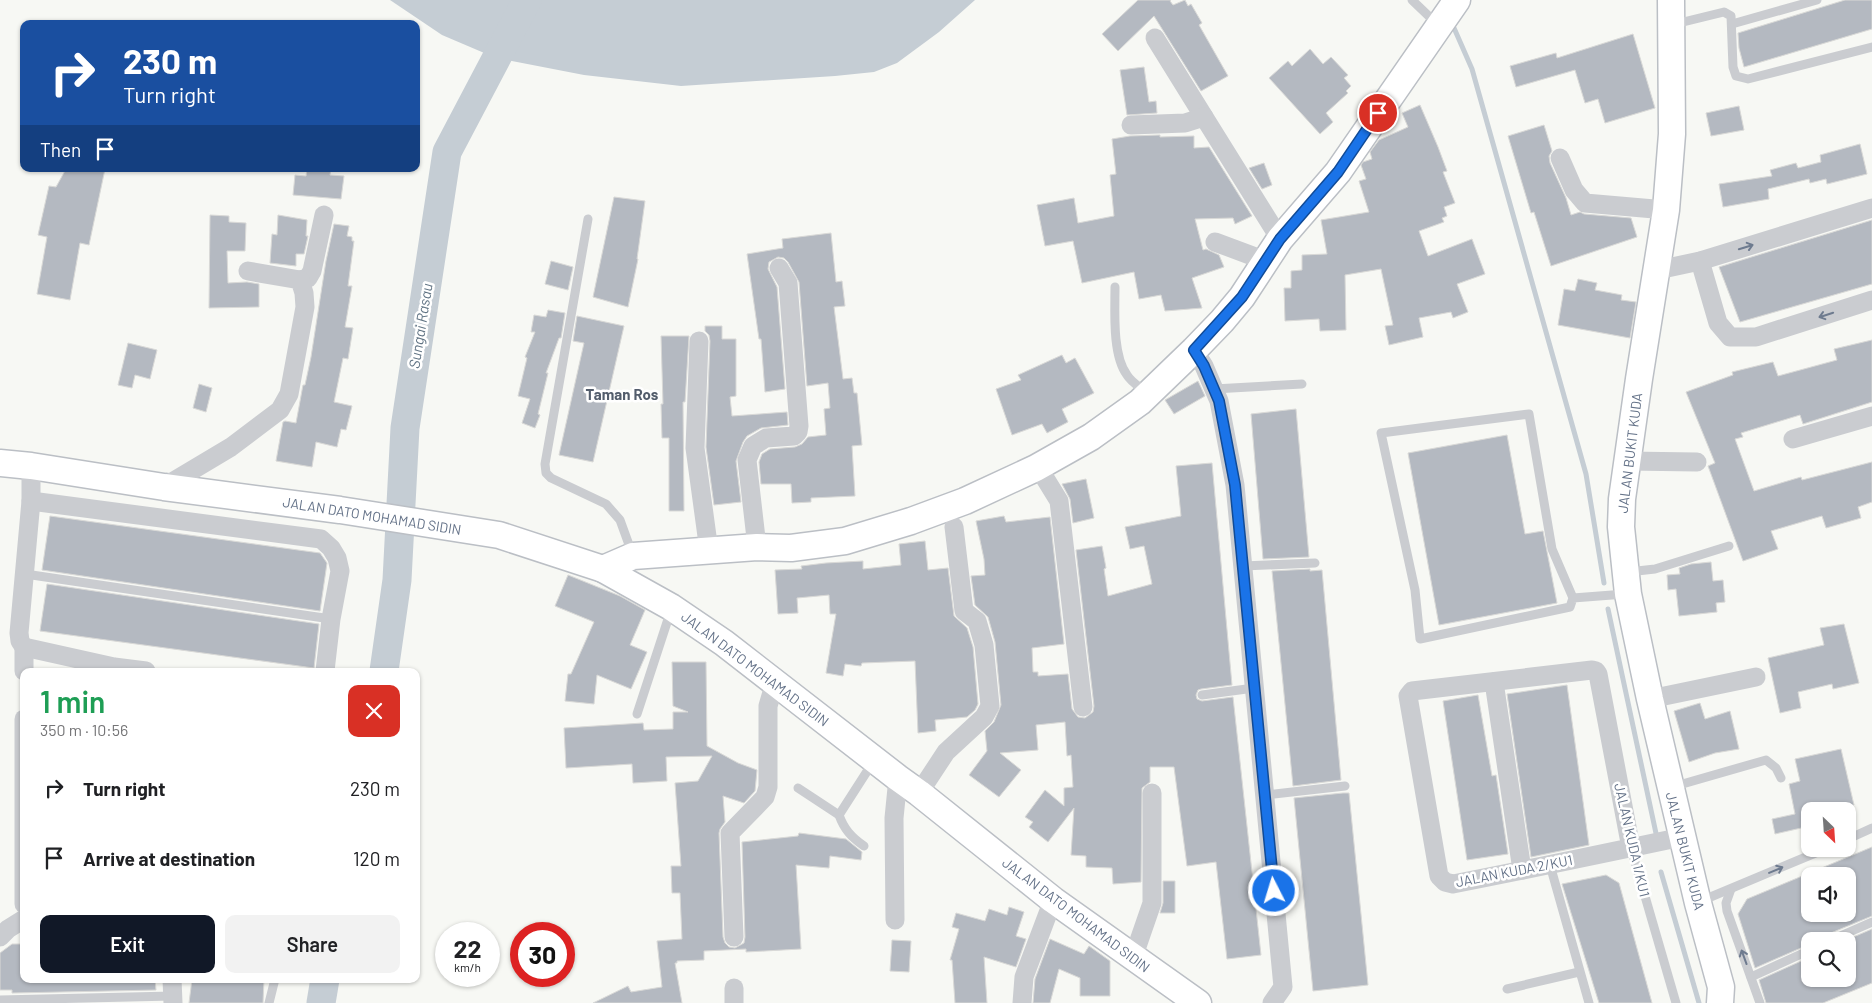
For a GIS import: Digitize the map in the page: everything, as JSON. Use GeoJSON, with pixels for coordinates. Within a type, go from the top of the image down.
{"type":"FeatureCollection","features":[{"type":"Feature","properties":{"kind":"street"},"geometry":{"type":"LineString","coordinates":[[603,570],[633,556],[757,547],[790,548],[845,541],[911,521],[965,501],[1036,468],[1091,437],[1148,394],[1194,350],[1242,297],[1280,239],[1338,172],[1457,0]]}},
{"type":"Feature","properties":{"kind":"street","name":"JALAN BUKIT KUDA"},"geometry":{"type":"LineString","coordinates":[[1672,12],[1672,134],[1666,210],[1658,270],[1639,379],[1622,499],[1621,527],[1627,583],[1650,699],[1698,903],[1725,998]]}},
{"type":"Feature","properties":{"kind":"street"},"geometry":{"type":"LineString","coordinates":[[1155,38],[1280,239]]}},
{"type":"Feature","properties":{"kind":"street"},"geometry":{"type":"LineString","coordinates":[[1131,125],[1185,123],[1204,117]]}},
{"type":"Feature","properties":{"kind":"street"},"geometry":{"type":"LineString","coordinates":[[1560,158],[1574,190],[1585,204],[1666,210]]}},
{"type":"Feature","properties":{"kind":"street"},"geometry":{"type":"LineString","coordinates":[[1658,270],[1700,261],[1872,208]]}},
{"type":"Feature","properties":{"kind":"street"},"geometry":{"type":"LineString","coordinates":[[248,270],[300,280],[308,278],[312,271],[324,215]]}},
{"type":"Feature","properties":{"kind":"street"},"geometry":{"type":"LineString","coordinates":[[1215,242],[1266,262]]}},
{"type":"Feature","properties":{"kind":"street"},"geometry":{"type":"LineString","coordinates":[[1700,261],[1718,324],[1730,337],[1756,337],[1872,300]]}},
{"type":"Feature","properties":{"kind":"street"},"geometry":{"type":"LineString","coordinates":[[757,547],[747,460],[752,446],[766,438],[794,436],[800,426],[788,283],[779,268]]}},
{"type":"Feature","properties":{"kind":"street"},"geometry":{"type":"LineString","coordinates":[[164,486],[231,447],[280,410],[289,394],[306,308],[300,280]]}},
{"type":"Feature","properties":{"kind":"street"},"geometry":{"type":"LineString","coordinates":[[699,341],[695,448],[709,551]]}},
{"type":"Feature","properties":{"kind":"street"},"geometry":{"type":"LineString","coordinates":[[1194,350],[1204,366],[1219,401],[1235,485],[1283,987],[1272,1003]]}},
{"type":"Feature","properties":{"kind":"street"},"geometry":{"type":"LineString","coordinates":[[1793,439],[1872,416]]}},
{"type":"Feature","properties":{"kind":"street"},"geometry":{"type":"LineString","coordinates":[[1628,460],[1696,462]]}},
{"type":"Feature","properties":{"kind":"street","name":"JALAN DATO MOHAMAD SIDIN"},"geometry":{"type":"LineString","coordinates":[[0,463],[340,510],[499,535],[603,570],[672,607],[724,643],[1053,900],[1198,1003]]}},
{"type":"Feature","properties":{"kind":"street"},"geometry":{"type":"LineString","coordinates":[[24,668],[24,647],[20,641],[19,633],[32,501],[31,466]]}},
{"type":"Feature","properties":{"kind":"street"},"geometry":{"type":"LineString","coordinates":[[1036,468],[1043,475],[1059,501],[1083,706]]}},
{"type":"Feature","properties":{"kind":"street"},"geometry":{"type":"LineString","coordinates":[[32,501],[321,539],[331,548],[337,558],[340,571],[331,619],[325,668]]}},
{"type":"Feature","properties":{"kind":"street"},"geometry":{"type":"LineString","coordinates":[[895,920],[894,818],[908,786],[984,717],[990,706],[984,644],[977,621],[964,611],[954,527]]}},
{"type":"Feature","properties":{"kind":"street"},"geometry":{"type":"LineString","coordinates":[[24,647],[110,668]]}},
{"type":"Feature","properties":{"kind":"street","name":"JALAN KUDA 1/KU1"},"geometry":{"type":"LineString","coordinates":[[1494,682],[1596,671],[1631,848]]}},
{"type":"Feature","properties":{"kind":"street"},"geometry":{"type":"LineString","coordinates":[[1650,699],[1756,677]]}},
{"type":"Feature","properties":{"kind":"street"},"geometry":{"type":"LineString","coordinates":[[734,936],[730,833],[765,797],[768,788],[768,706],[775,682]]}},
{"type":"Feature","properties":{"kind":"street"},"geometry":{"type":"LineString","coordinates":[[1494,682],[1522,870]]}},
{"type":"Feature","properties":{"kind":"street","name":"JALAN KUDA 2/KU1"},"geometry":{"type":"LineString","coordinates":[[1494,682],[1412,691],[1408,696],[1439,876],[1445,882],[1453,884],[1682,837]]}},
{"type":"Feature","properties":{"kind":"street"},"geometry":{"type":"LineString","coordinates":[[1133,958],[1152,903],[1152,793]]}},
{"type":"Feature","properties":{"kind":"street"},"geometry":{"type":"LineString","coordinates":[[1022,1003],[1024,977],[1053,900]]}},
{"type":"Feature","properties":{"kind":"street"},"geometry":{"type":"LineString","coordinates":[[0,937],[20,922]]}},
{"type":"Feature","properties":{"kind":"lane"},"geometry":{"type":"LineString","coordinates":[[1412,0],[1439,26]]}},
{"type":"Feature","properties":{"kind":"lane"},"geometry":{"type":"LineString","coordinates":[[1732,24],[1817,0]]}},
{"type":"Feature","properties":{"kind":"lane"},"geometry":{"type":"LineString","coordinates":[[1672,12],[1724,12],[1731,16],[1733,67],[1736,76],[1748,79],[1872,47]]}},
{"type":"Feature","properties":{"kind":"lane"},"geometry":{"type":"LineString","coordinates":[[588,219],[547,454],[546,473],[551,478],[606,504],[620,520],[633,556]]}},
{"type":"Feature","properties":{"kind":"lane"},"geometry":{"type":"LineString","coordinates":[[1115,287],[1115,333],[1119,356],[1126,375],[1148,394]]}},
{"type":"Feature","properties":{"kind":"lane"},"geometry":{"type":"LineString","coordinates":[[1214,390],[1302,384]]}},
{"type":"Feature","properties":{"kind":"lane"},"geometry":{"type":"LineString","coordinates":[[1530,414],[1552,550],[1573,598],[1570,607],[1420,639],[1415,590],[1381,433],[1530,414]]}},
{"type":"Feature","properties":{"kind":"lane"},"geometry":{"type":"LineString","coordinates":[[1573,598],[1627,583],[1655,569],[1729,546]]}},
{"type":"Feature","properties":{"kind":"lane"},"geometry":{"type":"LineString","coordinates":[[1243,566],[1315,563]]}},
{"type":"Feature","properties":{"kind":"lane"},"geometry":{"type":"LineString","coordinates":[[25,574],[331,619]]}},
{"type":"Feature","properties":{"kind":"lane"},"geometry":{"type":"LineString","coordinates":[[637,714],[672,607]]}},
{"type":"Feature","properties":{"kind":"lane"},"geometry":{"type":"LineString","coordinates":[[1202,695],[1254,688]]}},
{"type":"Feature","properties":{"kind":"lane"},"geometry":{"type":"LineString","coordinates":[[839,815],[874,760]]}},
{"type":"Feature","properties":{"kind":"lane"},"geometry":{"type":"LineString","coordinates":[[1670,788],[1766,760],[1776,768],[1781,778]]}},
{"type":"Feature","properties":{"kind":"lane"},"geometry":{"type":"LineString","coordinates":[[1265,795],[1345,786]]}},
{"type":"Feature","properties":{"kind":"lane"},"geometry":{"type":"LineString","coordinates":[[798,788],[839,815],[843,826],[850,836],[864,846]]}},
{"type":"Feature","properties":{"kind":"lane"},"geometry":{"type":"LineString","coordinates":[[1856,835],[1872,828]]}},
{"type":"Feature","properties":{"kind":"lane","name":"JALAN KUDA 1/KU1"},"geometry":{"type":"LineString","coordinates":[[1631,848],[1676,1003]]}},
{"type":"Feature","properties":{"kind":"lane"},"geometry":{"type":"LineString","coordinates":[[1698,903],[1804,858]]}},
{"type":"Feature","properties":{"kind":"lane"},"geometry":{"type":"LineString","coordinates":[[1550,865],[1589,1003]]}},
{"type":"Feature","properties":{"kind":"lane"},"geometry":{"type":"LineString","coordinates":[[1731,889],[1726,903],[1727,911],[1760,1003]]}},
{"type":"Feature","properties":{"kind":"lane"},"geometry":{"type":"LineString","coordinates":[[1849,932],[1872,922]]}},
{"type":"Feature","properties":{"kind":"lane"},"geometry":{"type":"LineString","coordinates":[[1751,977],[1801,954]]}},
{"type":"Feature","properties":{"kind":"lane"},"geometry":{"type":"LineString","coordinates":[[1507,989],[1579,972]]}},
{"type":"Feature","properties":{"kind":"lane"},"geometry":{"type":"LineString","coordinates":[[269,1003],[274,983]]}},
{"type":"Feature","properties":{"kind":"lane"},"geometry":{"type":"LineString","coordinates":[[0,1000],[172,993]]}},
{"type":"Feature","properties":{"kind":"shaded area"},"geometry":{"type":"Polygon","coordinates":[[[390,0],[975,0],[939,32],[897,63],[874,72],[681,86],[584,75],[496,58],[442,35],[390,0]]]}},
{"type":"Feature","properties":{"kind":"building"},"geometry":{"type":"Polygon","coordinates":[[[1138,0],[1171,0],[1173,5],[1185,0],[1188,6],[1191,4],[1202,23],[1199,25],[1228,76],[1201,91],[1154,16],[1118,51],[1102,34],[1138,0]]]}},
{"type":"Feature","properties":{"kind":"building"},"geometry":{"type":"Polygon","coordinates":[[[1845,0],[1872,0],[1872,29],[1744,67],[1739,48],[1738,33],[1845,0]]]}},
{"type":"Feature","properties":{"kind":"building"},"geometry":{"type":"Polygon","coordinates":[[[1633,34],[1655,108],[1605,123],[1598,99],[1585,103],[1575,70],[1516,87],[1510,66],[1556,53],[1557,58],[1633,34]]]}},
{"type":"Feature","properties":{"kind":"building"},"geometry":{"type":"Polygon","coordinates":[[[1310,49],[1323,64],[1331,57],[1348,75],[1344,78],[1351,86],[1346,91],[1348,93],[1326,113],[1333,122],[1320,134],[1269,78],[1288,61],[1292,66],[1310,49]]]}},
{"type":"Feature","properties":{"kind":"building"},"geometry":{"type":"Polygon","coordinates":[[[1144,67],[1149,102],[1156,101],[1157,113],[1127,115],[1120,70],[1144,67]]]}},
{"type":"Feature","properties":{"kind":"building"},"geometry":{"type":"Polygon","coordinates":[[[1420,105],[1447,171],[1443,172],[1455,203],[1444,207],[1447,216],[1442,218],[1444,222],[1419,231],[1428,256],[1472,239],[1485,274],[1457,284],[1468,312],[1453,318],[1451,312],[1419,318],[1423,337],[1389,345],[1385,326],[1393,325],[1381,269],[1345,275],[1346,330],[1320,331],[1319,319],[1285,321],[1284,288],[1291,288],[1291,271],[1302,270],[1302,255],[1327,254],[1321,220],[1369,212],[1359,181],[1366,179],[1361,165],[1363,162],[1372,159],[1370,152],[1379,140],[1408,127],[1402,113],[1420,105]]]}},
{"type":"Feature","properties":{"kind":"building"},"geometry":{"type":"Polygon","coordinates":[[[1739,106],[1744,130],[1711,136],[1706,113],[1739,106]]]}},
{"type":"Feature","properties":{"kind":"building"},"geometry":{"type":"Polygon","coordinates":[[[1544,125],[1552,151],[1549,156],[1550,163],[1566,198],[1571,215],[1580,212],[1584,214],[1631,218],[1637,237],[1551,266],[1534,212],[1531,213],[1508,136],[1544,125]]]}},
{"type":"Feature","properties":{"kind":"building"},"geometry":{"type":"Polygon","coordinates":[[[1160,135],[1160,137],[1194,136],[1194,148],[1209,147],[1252,216],[1235,224],[1233,218],[1195,219],[1203,250],[1206,249],[1219,255],[1224,267],[1192,278],[1202,308],[1165,311],[1161,295],[1139,299],[1134,272],[1082,283],[1073,241],[1045,246],[1037,205],[1074,198],[1078,223],[1114,216],[1110,175],[1116,174],[1112,139],[1160,135]]]}},
{"type":"Feature","properties":{"kind":"building"},"geometry":{"type":"Polygon","coordinates":[[[1860,144],[1867,174],[1827,184],[1826,179],[1810,183],[1809,179],[1768,189],[1769,199],[1723,207],[1719,184],[1772,176],[1770,170],[1796,163],[1798,168],[1821,162],[1820,155],[1860,144]]]}},
{"type":"Feature","properties":{"kind":"building"},"geometry":{"type":"Polygon","coordinates":[[[1264,163],[1272,185],[1262,189],[1249,168],[1264,163]]]}},
{"type":"Feature","properties":{"kind":"building"},"geometry":{"type":"Polygon","coordinates":[[[64,172],[104,172],[89,245],[80,243],[70,300],[37,294],[47,237],[38,235],[49,186],[56,187],[64,172]]]}},
{"type":"Feature","properties":{"kind":"building"},"geometry":{"type":"Polygon","coordinates":[[[307,172],[330,172],[330,175],[344,176],[341,199],[293,195],[295,175],[306,176],[307,172]]]}},
{"type":"Feature","properties":{"kind":"building"},"geometry":{"type":"Polygon","coordinates":[[[614,197],[645,201],[638,259],[628,307],[593,297],[614,197]]]}},
{"type":"Feature","properties":{"kind":"building"},"geometry":{"type":"Polygon","coordinates":[[[210,215],[229,216],[229,222],[246,223],[245,251],[227,251],[228,283],[247,282],[259,284],[259,307],[209,308],[210,215]]]}},
{"type":"Feature","properties":{"kind":"building"},"geometry":{"type":"Polygon","coordinates":[[[278,215],[307,220],[306,236],[308,236],[304,254],[296,254],[296,266],[270,263],[272,234],[277,235],[278,215]]]}},
{"type":"Feature","properties":{"kind":"building"},"geometry":{"type":"Polygon","coordinates":[[[1872,220],[1872,284],[1740,322],[1719,267],[1872,220]]]}},
{"type":"Feature","properties":{"kind":"building"},"geometry":{"type":"Polygon","coordinates":[[[334,224],[349,226],[347,236],[352,237],[352,241],[354,241],[348,286],[352,286],[345,327],[353,328],[348,359],[343,358],[334,402],[352,406],[346,430],[341,429],[337,447],[316,442],[312,467],[276,461],[283,422],[296,423],[303,385],[305,385],[311,357],[326,261],[334,224]]]}},
{"type":"Feature","properties":{"kind":"building"},"geometry":{"type":"Polygon","coordinates":[[[831,233],[836,282],[842,281],[845,306],[834,307],[843,379],[852,378],[854,393],[857,393],[862,445],[852,446],[855,496],[811,498],[811,502],[792,503],[791,484],[761,484],[759,462],[762,454],[770,449],[795,447],[802,444],[808,437],[826,435],[824,409],[830,408],[828,383],[807,386],[799,282],[788,262],[784,258],[778,257],[769,262],[768,269],[777,287],[785,389],[765,392],[761,339],[759,339],[747,254],[783,248],[782,239],[831,233]]]}},
{"type":"Feature","properties":{"kind":"building"},"geometry":{"type":"Polygon","coordinates":[[[551,261],[573,267],[568,290],[545,284],[551,261]]]}},
{"type":"Feature","properties":{"kind":"building"},"geometry":{"type":"Polygon","coordinates":[[[1578,279],[1597,283],[1595,290],[1622,295],[1621,300],[1636,302],[1630,338],[1558,325],[1564,289],[1575,291],[1578,279]]]}},
{"type":"Feature","properties":{"kind":"building"},"geometry":{"type":"Polygon","coordinates":[[[548,310],[565,313],[561,338],[559,338],[546,373],[548,373],[538,414],[540,415],[535,428],[522,423],[530,399],[518,396],[527,358],[525,357],[535,332],[531,332],[534,315],[546,317],[548,310]]]}},
{"type":"Feature","properties":{"kind":"building"},"geometry":{"type":"Polygon","coordinates":[[[577,316],[624,326],[593,462],[559,455],[584,343],[573,341],[577,316]]]}},
{"type":"Feature","properties":{"kind":"building"},"geometry":{"type":"Polygon","coordinates":[[[705,326],[722,326],[722,339],[736,339],[736,396],[730,397],[732,416],[787,412],[788,425],[761,428],[747,436],[743,442],[736,461],[741,502],[714,505],[706,447],[710,341],[709,335],[705,331],[705,326]]]}},
{"type":"Feature","properties":{"kind":"building"},"geometry":{"type":"Polygon","coordinates":[[[661,336],[689,336],[685,402],[683,402],[684,511],[669,511],[669,438],[662,438],[661,336]]]}},
{"type":"Feature","properties":{"kind":"building"},"geometry":{"type":"Polygon","coordinates":[[[1872,340],[1872,402],[1803,424],[1800,415],[1741,433],[1743,437],[1735,439],[1754,491],[1801,477],[1802,480],[1872,462],[1872,502],[1858,507],[1861,518],[1826,528],[1822,516],[1771,531],[1778,549],[1743,561],[1708,466],[1715,463],[1686,392],[1733,375],[1732,372],[1773,362],[1778,376],[1837,360],[1834,349],[1872,340]]]}},
{"type":"Feature","properties":{"kind":"building"},"geometry":{"type":"Polygon","coordinates":[[[128,343],[157,350],[150,379],[135,375],[132,388],[118,385],[128,343]]]}},
{"type":"Feature","properties":{"kind":"building"},"geometry":{"type":"Polygon","coordinates":[[[1062,355],[1066,363],[1075,358],[1094,393],[1062,409],[1068,422],[1047,433],[1042,424],[1012,435],[996,389],[1021,380],[1018,375],[1062,355]]]}},
{"type":"Feature","properties":{"kind":"building"},"geometry":{"type":"Polygon","coordinates":[[[1198,381],[1205,396],[1174,414],[1165,400],[1198,381]]]}},
{"type":"Feature","properties":{"kind":"building"},"geometry":{"type":"Polygon","coordinates":[[[199,384],[212,388],[206,412],[193,408],[199,384]]]}},
{"type":"Feature","properties":{"kind":"building"},"geometry":{"type":"Polygon","coordinates":[[[1296,409],[1309,557],[1263,559],[1251,414],[1296,409]]]}},
{"type":"Feature","properties":{"kind":"building"},"geometry":{"type":"Polygon","coordinates":[[[1507,435],[1525,534],[1543,531],[1557,603],[1439,625],[1408,453],[1507,435]]]}},
{"type":"Feature","properties":{"kind":"building"},"geometry":{"type":"Polygon","coordinates":[[[1212,463],[1232,685],[1201,689],[1198,690],[1196,695],[1197,699],[1202,701],[1233,697],[1261,955],[1227,959],[1216,862],[1187,866],[1174,767],[1150,767],[1150,782],[1142,788],[1141,882],[1113,884],[1112,868],[1086,867],[1086,856],[1071,855],[1074,808],[1048,842],[1029,827],[1033,822],[1025,817],[1045,790],[1064,806],[1064,788],[1073,787],[1071,755],[1067,756],[1065,722],[1036,725],[1038,750],[1000,753],[1021,770],[999,797],[969,775],[987,751],[985,731],[994,722],[1001,705],[995,642],[988,617],[975,605],[971,576],[985,575],[984,559],[976,521],[1004,516],[1006,522],[1050,517],[1064,644],[1032,648],[1033,672],[1038,672],[1038,676],[1068,674],[1072,709],[1078,717],[1085,718],[1093,712],[1094,706],[1076,550],[1102,546],[1108,596],[1152,584],[1144,546],[1130,549],[1125,527],[1181,516],[1176,466],[1212,463]]]}},
{"type":"Feature","properties":{"kind":"building"},"geometry":{"type":"Polygon","coordinates":[[[1086,479],[1094,518],[1073,523],[1070,499],[1062,484],[1086,479]]]}},
{"type":"Feature","properties":{"kind":"building"},"geometry":{"type":"Polygon","coordinates":[[[50,516],[320,553],[327,563],[320,611],[42,570],[50,516]]]}},
{"type":"Feature","properties":{"kind":"building"},"geometry":{"type":"Polygon","coordinates":[[[925,541],[928,570],[948,568],[954,616],[967,628],[973,647],[978,704],[975,710],[967,717],[935,720],[936,731],[918,733],[915,661],[862,663],[861,666],[845,664],[843,676],[826,673],[836,614],[830,614],[829,595],[797,598],[798,613],[778,614],[775,570],[802,569],[801,566],[826,563],[863,561],[863,569],[901,565],[899,544],[925,541]]]}},
{"type":"Feature","properties":{"kind":"building"},"geometry":{"type":"Polygon","coordinates":[[[1711,562],[1713,581],[1723,580],[1725,602],[1716,603],[1717,612],[1679,616],[1676,589],[1668,590],[1667,575],[1680,574],[1679,568],[1691,564],[1711,562]]]}},
{"type":"Feature","properties":{"kind":"building"},"geometry":{"type":"Polygon","coordinates":[[[1310,569],[1310,571],[1322,570],[1341,780],[1293,786],[1272,571],[1310,569]]]}},
{"type":"Feature","properties":{"kind":"building"},"geometry":{"type":"Polygon","coordinates":[[[568,575],[620,596],[645,610],[630,645],[647,652],[631,689],[597,675],[594,704],[565,701],[568,674],[571,674],[594,622],[555,606],[568,575]]]}},
{"type":"Feature","properties":{"kind":"building"},"geometry":{"type":"Polygon","coordinates":[[[47,584],[319,624],[314,668],[40,631],[47,584]]]}},
{"type":"Feature","properties":{"kind":"building"},"geometry":{"type":"Polygon","coordinates":[[[1844,624],[1859,683],[1833,689],[1832,684],[1798,692],[1801,708],[1780,713],[1768,658],[1824,645],[1820,628],[1844,624]]]}},
{"type":"Feature","properties":{"kind":"building"},"geometry":{"type":"Polygon","coordinates":[[[672,662],[706,662],[707,746],[738,763],[757,770],[755,791],[744,803],[723,796],[725,822],[719,833],[723,937],[725,943],[729,947],[735,948],[744,943],[742,842],[798,836],[799,833],[846,839],[862,852],[861,860],[830,856],[829,868],[796,865],[801,949],[746,952],[746,949],[704,951],[704,960],[677,961],[675,963],[682,1003],[593,1003],[628,986],[631,992],[662,987],[657,941],[682,939],[680,893],[672,893],[671,866],[681,866],[675,783],[698,781],[712,756],[666,757],[667,781],[633,783],[632,764],[566,768],[564,728],[643,723],[644,730],[673,729],[673,712],[688,712],[673,706],[672,662]]]}},
{"type":"Feature","properties":{"kind":"building"},"geometry":{"type":"Polygon","coordinates":[[[1567,685],[1589,845],[1531,857],[1507,694],[1567,685]]]}},
{"type":"Feature","properties":{"kind":"building"},"geometry":{"type":"Polygon","coordinates":[[[1478,695],[1492,776],[1496,775],[1508,854],[1467,860],[1443,701],[1478,695]]]}},
{"type":"Feature","properties":{"kind":"building"},"geometry":{"type":"Polygon","coordinates":[[[1700,703],[1705,719],[1730,711],[1739,749],[1715,753],[1689,762],[1674,711],[1700,703]]]}},
{"type":"Feature","properties":{"kind":"building"},"geometry":{"type":"Polygon","coordinates":[[[1841,749],[1853,802],[1801,802],[1801,828],[1775,834],[1772,819],[1795,814],[1789,784],[1800,781],[1795,759],[1841,749]]]}},
{"type":"Feature","properties":{"kind":"building"},"geometry":{"type":"Polygon","coordinates":[[[1349,793],[1368,985],[1313,991],[1294,798],[1349,793]]]}},
{"type":"Feature","properties":{"kind":"building"},"geometry":{"type":"Polygon","coordinates":[[[1872,847],[1872,916],[1833,932],[1801,932],[1801,948],[1755,968],[1738,914],[1747,899],[1801,877],[1801,922],[1856,922],[1856,867],[1824,867],[1846,858],[1856,858],[1856,854],[1872,847]]]}},
{"type":"Feature","properties":{"kind":"building"},"geometry":{"type":"Polygon","coordinates":[[[1606,875],[1619,883],[1652,1003],[1599,1003],[1562,884],[1606,875]]]}},
{"type":"Feature","properties":{"kind":"building"},"geometry":{"type":"Polygon","coordinates":[[[1163,881],[1175,881],[1175,913],[1160,913],[1163,903],[1163,881]]]}},
{"type":"Feature","properties":{"kind":"building"},"geometry":{"type":"Polygon","coordinates":[[[1009,907],[1024,912],[1016,936],[1026,939],[1016,967],[984,957],[987,1003],[955,1003],[952,960],[950,960],[959,929],[952,927],[956,913],[985,921],[989,909],[1007,915],[1009,907]]]}},
{"type":"Feature","properties":{"kind":"building"},"geometry":{"type":"Polygon","coordinates":[[[1872,929],[1872,983],[1823,1003],[1766,1003],[1759,980],[1801,961],[1801,987],[1856,987],[1856,936],[1872,929]]]}},
{"type":"Feature","properties":{"kind":"building"},"geometry":{"type":"Polygon","coordinates":[[[1050,939],[1084,954],[1089,946],[1110,961],[1110,996],[1080,996],[1080,978],[1059,969],[1050,1003],[1033,1003],[1035,979],[1050,939]]]}},
{"type":"Feature","properties":{"kind":"building"},"geometry":{"type":"Polygon","coordinates":[[[892,940],[911,941],[909,972],[890,971],[892,940]]]}},
{"type":"Feature","properties":{"kind":"building"},"geometry":{"type":"Polygon","coordinates":[[[12,944],[20,944],[20,983],[155,983],[156,990],[12,993],[12,990],[0,990],[0,953],[12,944]]]}},
{"type":"Feature","properties":{"kind":"building"},"geometry":{"type":"Polygon","coordinates":[[[192,983],[264,983],[263,1003],[189,1003],[192,983]]]}},
{"type":"Feature","properties":{"kind":"waterway","name":"Sungai Rasau"},"geometry":{"type":"LineString","coordinates":[[384,668],[397,580],[405,428],[447,152],[527,0]]}},
{"type":"Feature","properties":{"kind":"waterway"},"geometry":{"type":"LineString","coordinates":[[1454,28],[1472,69],[1586,474],[1604,583]]}},
{"type":"Feature","properties":{"kind":"waterway"},"geometry":{"type":"LineString","coordinates":[[1608,609],[1657,838]]}},
{"type":"Feature","properties":{"kind":"waterway"},"geometry":{"type":"LineString","coordinates":[[1661,872],[1699,1003]]}},
{"type":"Feature","properties":{"kind":"waterway","name":"Sungai Rasau"},"geometry":{"type":"LineString","coordinates":[[321,1003],[324,983]]}},
{"type":"Feature","properties":{"kind":"district","name":"Taman Ros"},"geometry":{"type":"Point","coordinates":[622,395]}},
{"type":"Feature","properties":{"kind":"route"},"geometry":{"type":"LineString","coordinates":[[1274,891],[1235,485],[1219,401],[1204,366],[1194,350],[1242,297],[1280,239],[1338,172],[1378,113]]}}]}
